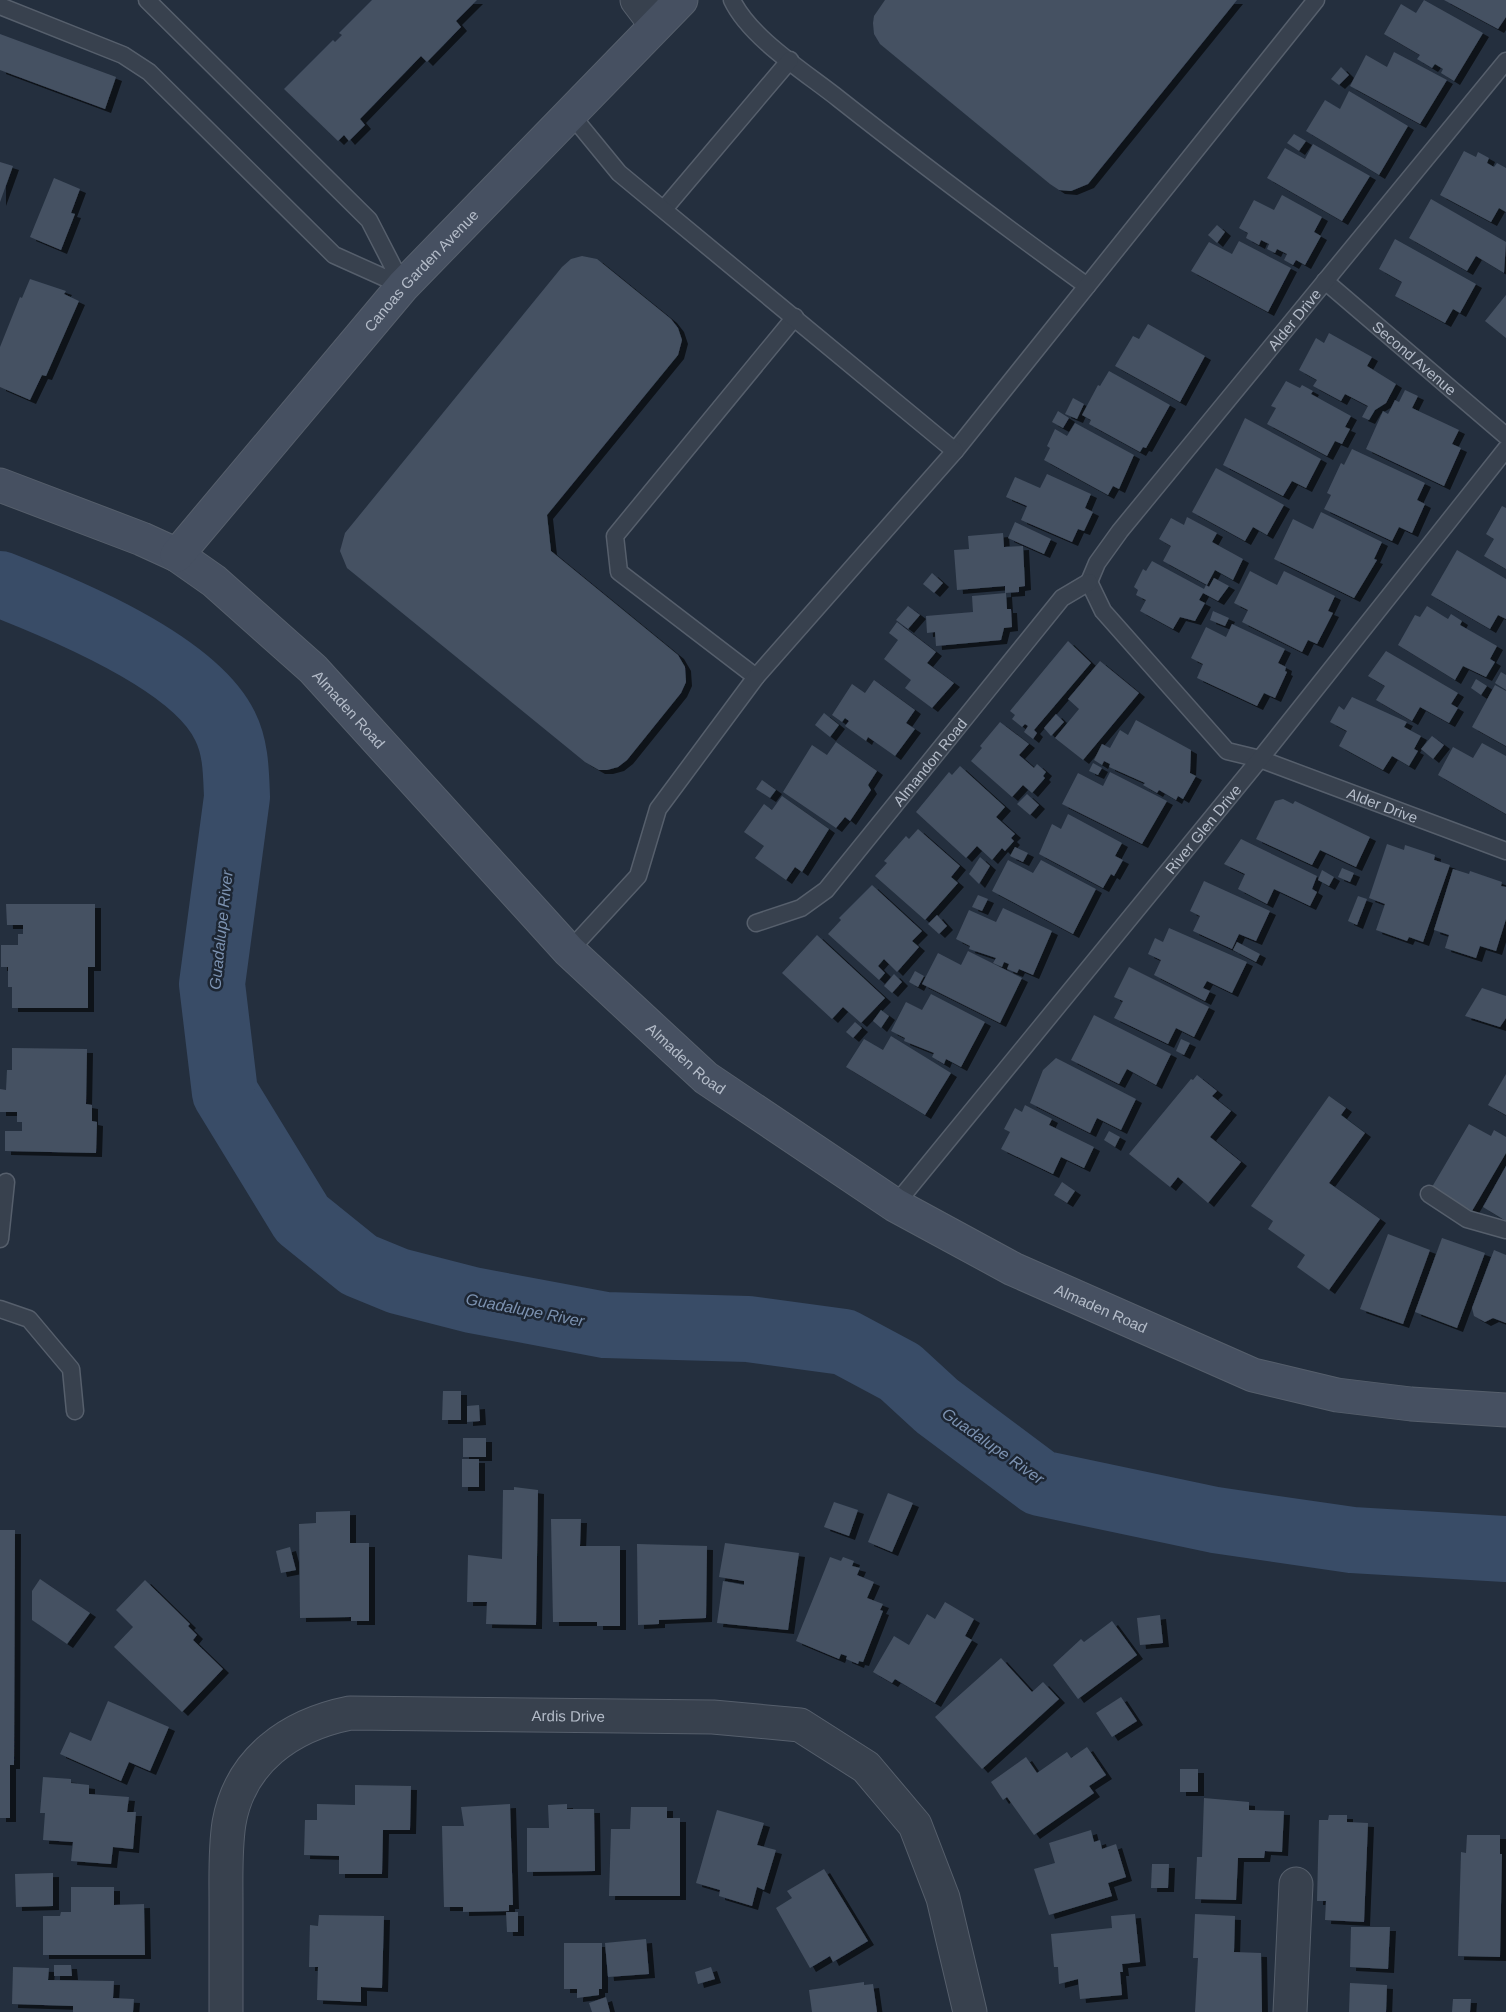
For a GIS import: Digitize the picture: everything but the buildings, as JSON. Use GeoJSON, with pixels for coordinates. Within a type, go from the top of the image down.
{"type":"FeatureCollection","features":[{"type":"Feature","properties":{"kind":"street","name":"Canoas Garden Avenue"},"geometry":{"type":"LineString","coordinates":[[177,555],[403,286],[569,112],[646,12],[681,0]]}},
{"type":"Feature","properties":{"kind":"street","name":"Almaden Road"},"geometry":{"type":"LineString","coordinates":[[0,485],[177,555],[214,581],[313,669],[569,951],[706,1078],[895,1205],[1013,1269],[1253,1375],[1359,1398],[1506,1410]]}},
{"type":"Feature","properties":{"kind":"street","name":"Ardis Drive"},"geometry":{"type":"LineString","coordinates":[[226,2012],[227,1846],[237,1798],[253,1769],[281,1739],[303,1726],[350,1713],[712,1717],[800,1725],[866,1767],[915,1825],[943,1898],[970,2012]]}},
{"type":"Feature","properties":{"kind":"street"},"geometry":{"type":"LineString","coordinates":[[1290,2012],[1296,1884]]}},
{"type":"Feature","properties":{"kind":"lane"},"geometry":{"type":"LineString","coordinates":[[147,0],[369,220],[403,286]]}},
{"type":"Feature","properties":{"kind":"lane"},"geometry":{"type":"LineString","coordinates":[[732,0],[738,13],[790,60],[958,192],[1087,286]]}},
{"type":"Feature","properties":{"kind":"lane"},"geometry":{"type":"LineString","coordinates":[[569,951],[638,876],[658,809],[756,677],[955,451],[1316,0]]}},
{"type":"Feature","properties":{"kind":"lane"},"geometry":{"type":"LineString","coordinates":[[0,6],[123,55],[149,72],[334,255],[403,286]]}},
{"type":"Feature","properties":{"kind":"lane"},"geometry":{"type":"LineString","coordinates":[[664,209],[790,60]]}},
{"type":"Feature","properties":{"kind":"lane","name":"Alder Drive"},"geometry":{"type":"LineString","coordinates":[[1506,61],[1120,531],[1097,563],[1089,582],[1103,611],[1227,751],[1260,759],[1506,851]]}},
{"type":"Feature","properties":{"kind":"lane"},"geometry":{"type":"LineString","coordinates":[[569,112],[619,173],[955,451]]}},
{"type":"Feature","properties":{"kind":"lane","name":"Second Avenue"},"geometry":{"type":"LineString","coordinates":[[1325,281],[1506,436]]}},
{"type":"Feature","properties":{"kind":"lane"},"geometry":{"type":"LineString","coordinates":[[756,677],[619,572],[615,536],[795,317]]}},
{"type":"Feature","properties":{"kind":"lane","name":"River Glen Drive"},"geometry":{"type":"LineString","coordinates":[[895,1205],[1260,759],[1506,449]]}},
{"type":"Feature","properties":{"kind":"lane","name":"Almandon Road"},"geometry":{"type":"LineString","coordinates":[[756,923],[801,908],[825,890],[1062,598],[1089,582]]}},
{"type":"Feature","properties":{"kind":"lane"},"geometry":{"type":"LineString","coordinates":[[0,1239],[6,1182]]}},
{"type":"Feature","properties":{"kind":"lane"},"geometry":{"type":"LineString","coordinates":[[1429,1194],[1467,1219],[1506,1230]]}},
{"type":"Feature","properties":{"kind":"lane"},"geometry":{"type":"LineString","coordinates":[[0,1309],[30,1319],[71,1369],[75,1411]]}},
{"type":"Feature","properties":{"kind":"waterway","name":"Guadalupe River"},"geometry":{"type":"LineString","coordinates":[[0,584],[91,623],[157,660],[186,680],[209,703],[225,726],[229,734],[236,769],[237,797],[212,984],[225,1093],[302,1219],[359,1265],[398,1281],[472,1300],[605,1325],[748,1329],[844,1342],[900,1372],[937,1406],[1040,1483],[1215,1520],[1352,1540],[1506,1549]]}}]}
